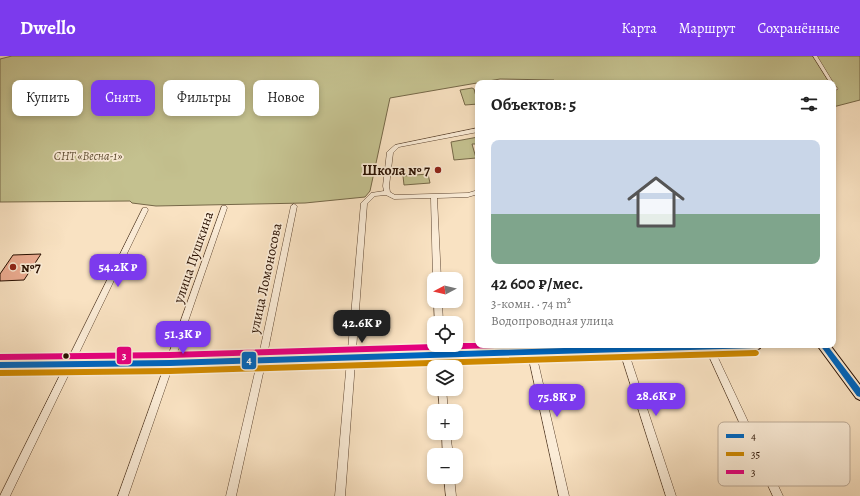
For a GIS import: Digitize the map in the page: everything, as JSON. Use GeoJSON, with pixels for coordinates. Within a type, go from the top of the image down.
{"type":"FeatureCollection","features":[{"type":"Feature","properties":{"kind":"main road"},"geometry":{"type":"LineString","coordinates":[[463,349],[531,348]]}},
{"type":"Feature","properties":{"kind":"main road"},"geometry":{"type":"LineString","coordinates":[[825,348],[860,394]]}},
{"type":"Feature","properties":{"kind":"main road"},"geometry":{"type":"LineString","coordinates":[[0,365],[170,363],[350,358],[427,351]]}},
{"type":"Feature","properties":{"kind":"street"},"geometry":{"type":"LineString","coordinates":[[815,56],[830,80]]}},
{"type":"Feature","properties":{"kind":"street"},"geometry":{"type":"LineString","coordinates":[[386,190],[390,152],[397,146],[475,131]]}},
{"type":"Feature","properties":{"kind":"street"},"geometry":{"type":"LineString","coordinates":[[386,190],[394,196],[468,195],[475,193]]}},
{"type":"Feature","properties":{"kind":"street"},"geometry":{"type":"LineString","coordinates":[[340,496],[350,358],[364,203],[373,194],[386,190]]}},
{"type":"Feature","properties":{"kind":"street"},"geometry":{"type":"LineString","coordinates":[[434,196],[437,272]]}},
{"type":"Feature","properties":{"kind":"street","name":"улица Ломоносова"},"geometry":{"type":"LineString","coordinates":[[231,496],[294,206]]}},
{"type":"Feature","properties":{"kind":"street","name":"улица Пушкина"},"geometry":{"type":"LineString","coordinates":[[123,496],[224,208]]}},
{"type":"Feature","properties":{"kind":"street"},"geometry":{"type":"LineString","coordinates":[[5,496],[146,210]]}},
{"type":"Feature","properties":{"kind":"street"},"geometry":{"type":"LineString","coordinates":[[531,348],[564,496]]}},
{"type":"Feature","properties":{"kind":"street"},"geometry":{"type":"LineString","coordinates":[[622,348],[671,496]]}},
{"type":"Feature","properties":{"kind":"street"},"geometry":{"type":"LineString","coordinates":[[710,348],[744,422]]}},
{"type":"Feature","properties":{"kind":"street"},"geometry":{"type":"LineString","coordinates":[[450,484],[451,496]]}},
{"type":"Feature","properties":{"kind":"street"},"geometry":{"type":"LineString","coordinates":[[773,486],[778,496]]}},
{"type":"Feature","properties":{"kind":"green space","name":"СНТ «Весна-1»"},"geometry":{"type":"Polygon","coordinates":[[[12,56],[860,56],[860,100],[836,106],[836,80],[475,80],[475,83],[390,98],[370,191],[365,197],[305,203],[156,206],[132,203],[130,201],[0,202],[0,59],[12,56]]]}},
{"type":"Feature","properties":{"kind":"green space"},"geometry":{"type":"Polygon","coordinates":[[[474,89],[475,104],[465,105],[460,90],[474,89]]]}},
{"type":"Feature","properties":{"kind":"green space"},"geometry":{"type":"Polygon","coordinates":[[[475,138],[475,144],[472,144],[475,158],[454,160],[451,142],[475,138]]]}},
{"type":"Feature","properties":{"kind":"green space"},"geometry":{"type":"Polygon","coordinates":[[[428,174],[430,183],[404,185],[403,176],[428,174]]]}},
{"type":"Feature","properties":{"kind":"building","name":"№7"},"geometry":{"type":"Polygon","coordinates":[[[41,254],[24,280],[0,281],[0,274],[13,255],[41,254]]]}},
{"type":"Feature","properties":{"kind":"transit line","name":"3"},"geometry":{"type":"LineString","coordinates":[[0,357],[170,355],[475,346]]}},
{"type":"Feature","properties":{"kind":"transit line","name":"4"},"geometry":{"type":"LineString","coordinates":[[0,365],[170,363],[658,348]]}},
{"type":"Feature","properties":{"kind":"transit line","name":"4"},"geometry":{"type":"LineString","coordinates":[[825,348],[860,394]]}},
{"type":"Feature","properties":{"kind":"transit line","name":"35"},"geometry":{"type":"LineString","coordinates":[[0,373],[170,371],[756,353]]}},
{"type":"Feature","properties":{"kind":"place","name":"Школа № 7"},"geometry":{"type":"Point","coordinates":[438,170]}},
{"type":"Feature","properties":{"kind":"place","name":"№7"},"geometry":{"type":"Point","coordinates":[13,267]}}]}
